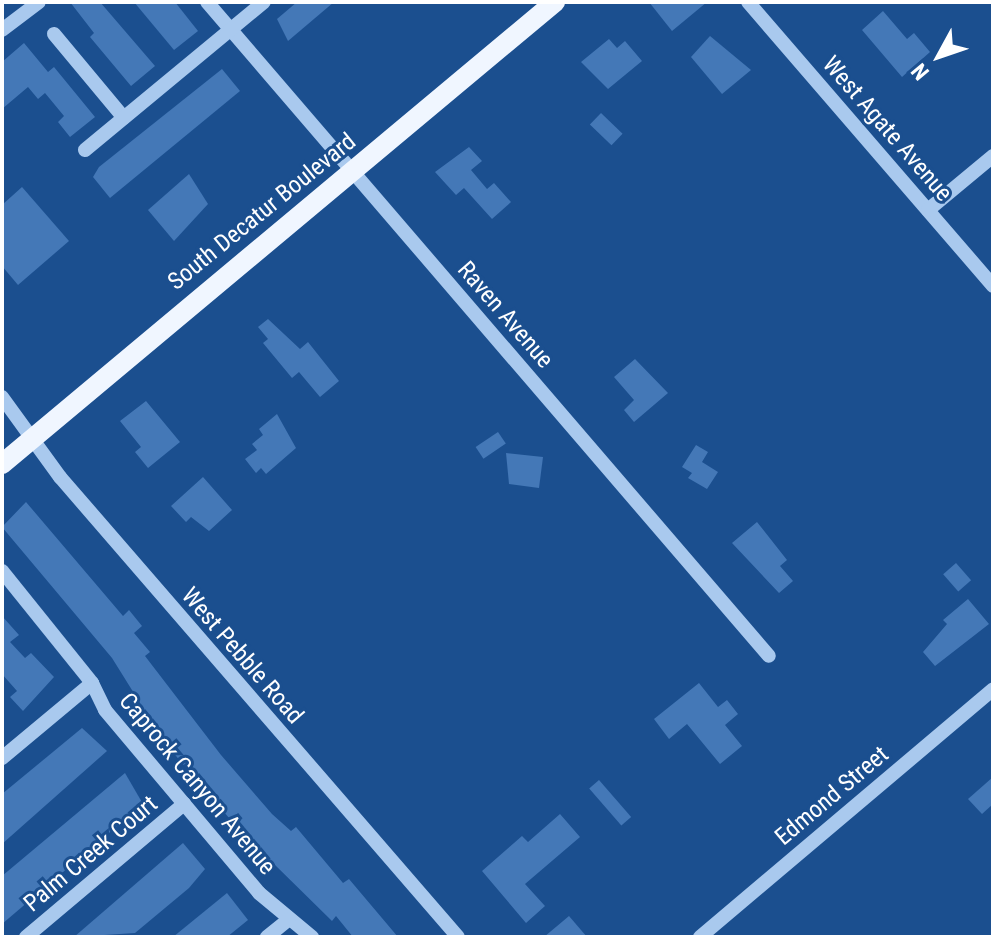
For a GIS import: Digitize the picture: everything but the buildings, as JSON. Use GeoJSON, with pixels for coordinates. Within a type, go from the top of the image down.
{"type":"FeatureCollection","features":[{"type":"Feature","properties":{"kind":"main road","name":"South Decatur Boulevard"},"geometry":{"type":"LineString","coordinates":[[2,464],[555,2]]}},
{"type":"Feature","properties":{"kind":"street"},"geometry":{"type":"LineString","coordinates":[[2,30],[39,2]]}},
{"type":"Feature","properties":{"kind":"street","name":"Raven Avenue"},"geometry":{"type":"LineString","coordinates":[[207,2],[769,656]]}},
{"type":"Feature","properties":{"kind":"street"},"geometry":{"type":"LineString","coordinates":[[85,150],[264,2]]}},
{"type":"Feature","properties":{"kind":"street","name":"West Agate Avenue"},"geometry":{"type":"LineString","coordinates":[[748,2],[993,286]]}},
{"type":"Feature","properties":{"kind":"street"},"geometry":{"type":"LineString","coordinates":[[54,34],[124,118]]}},
{"type":"Feature","properties":{"kind":"street"},"geometry":{"type":"LineString","coordinates":[[928,210],[993,156]]}},
{"type":"Feature","properties":{"kind":"street","name":"West Pebble Road"},"geometry":{"type":"LineString","coordinates":[[2,397],[79,499],[458,937]]}},
{"type":"Feature","properties":{"kind":"street","name":"Caprock Canyon Avenue"},"geometry":{"type":"LineString","coordinates":[[2,571],[92,683],[105,710],[259,893],[312,937]]}},
{"type":"Feature","properties":{"kind":"street"},"geometry":{"type":"LineString","coordinates":[[2,758],[92,683]]}},
{"type":"Feature","properties":{"kind":"street","name":"Edmond Street"},"geometry":{"type":"LineString","coordinates":[[700,937],[993,689]]}},
{"type":"Feature","properties":{"kind":"street","name":"Palm Creek Court"},"geometry":{"type":"LineString","coordinates":[[26,937],[184,804]]}},
{"type":"Feature","properties":{"kind":"street"},"geometry":{"type":"LineString","coordinates":[[267,937],[289,919]]}}]}
